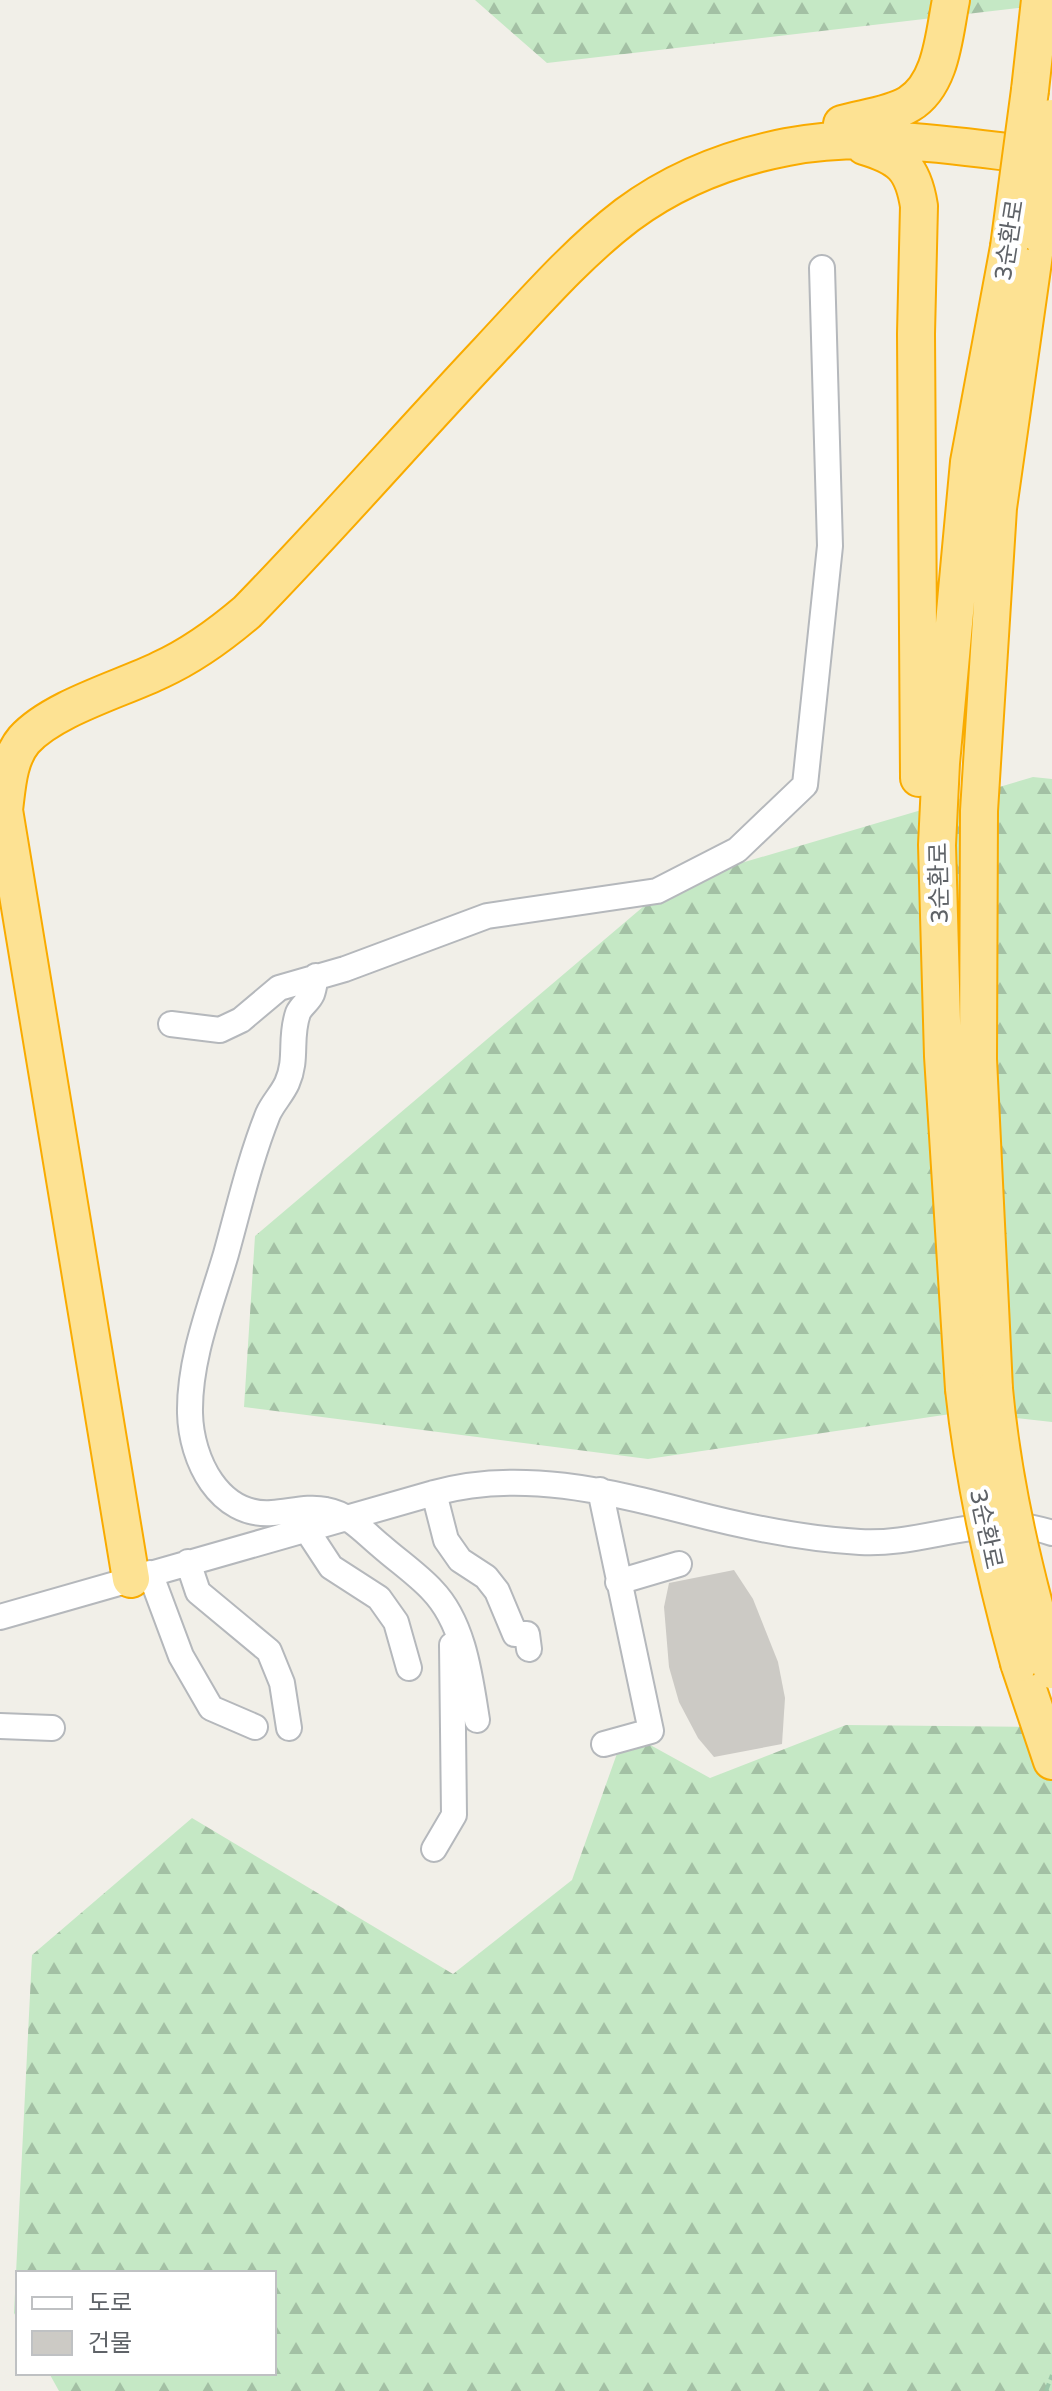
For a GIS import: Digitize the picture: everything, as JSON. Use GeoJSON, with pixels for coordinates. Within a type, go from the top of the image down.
{"type":"FeatureCollection","features":[{"type":"Feature","properties":{"kind":"highway"},"geometry":{"type":"LineString","coordinates":[[845,132],[909,104],[923,93],[932,79],[951,0]]}},
{"type":"Feature","properties":{"kind":"highway","name":"3순환로"},"geometry":{"type":"LineString","coordinates":[[1040,0],[1041,104],[1023,240],[998,508],[979,811],[979,1389],[969,1441],[985,1535],[1036,1666],[1052,1761]]}},
{"type":"Feature","properties":{"kind":"highway"},"geometry":{"type":"LineString","coordinates":[[134,1578],[4,810],[10,768],[22,742],[42,724],[162,669],[212,642],[247,612],[566,269],[627,215],[679,183],[725,163],[885,124],[1052,139]]}},
{"type":"Feature","properties":{"kind":"highway"},"geometry":{"type":"LineString","coordinates":[[845,132],[905,165],[916,186],[919,206],[916,365],[920,801],[942,1029]]}},
{"type":"Feature","properties":{"kind":"highway"},"geometry":{"type":"LineString","coordinates":[[0,739],[24,710],[40,698],[157,649],[234,599],[272,563],[554,254],[605,208],[654,175],[702,155],[763,137],[845,132],[1052,157]]}},
{"type":"Feature","properties":{"kind":"highway","name":"3순환로"},"geometry":{"type":"LineString","coordinates":[[979,1389],[950,1192],[937,845],[941,763],[969,462],[1023,240]]}},
{"type":"Feature","properties":{"kind":"highway"},"geometry":{"type":"LineString","coordinates":[[0,885],[134,1578]]}},
{"type":"Feature","properties":{"kind":"street"},"geometry":{"type":"LineString","coordinates":[[171,1024],[220,1030],[241,1020],[279,988],[345,969],[487,916],[657,891],[737,850],[805,785],[830,546],[822,268]]}},
{"type":"Feature","properties":{"kind":"street"},"geometry":{"type":"LineString","coordinates":[[316,976],[312,994],[299,1011],[292,1041],[295,1058],[286,1085],[269,1111],[248,1173],[199,1344],[190,1415],[204,1472],[219,1493],[234,1506],[256,1513],[326,1509],[347,1517],[434,1591],[450,1618],[468,1661],[477,1720]]}},
{"type":"Feature","properties":{"kind":"street"},"geometry":{"type":"LineString","coordinates":[[0,1617],[465,1486],[525,1484],[600,1490],[743,1524],[858,1542],[912,1540],[988,1525],[1025,1526],[1052,1533]]}},
{"type":"Feature","properties":{"kind":"street"},"geometry":{"type":"LineString","coordinates":[[600,1490],[651,1731],[604,1744]]}},
{"type":"Feature","properties":{"kind":"street"},"geometry":{"type":"LineString","coordinates":[[434,1493],[446,1540],[460,1560],[486,1577],[497,1591],[515,1634],[527,1634],[529,1649]]}},
{"type":"Feature","properties":{"kind":"street"},"geometry":{"type":"LineString","coordinates":[[306,1529],[331,1567],[379,1598],[396,1622],[409,1668]]}},
{"type":"Feature","properties":{"kind":"street"},"geometry":{"type":"LineString","coordinates":[[188,1562],[198,1592],[269,1651],[282,1683],[289,1728]]}},
{"type":"Feature","properties":{"kind":"street"},"geometry":{"type":"LineString","coordinates":[[618,1582],[679,1564]]}},
{"type":"Feature","properties":{"kind":"street"},"geometry":{"type":"LineString","coordinates":[[134,1578],[211,1708],[255,1727]]}},
{"type":"Feature","properties":{"kind":"street"},"geometry":{"type":"LineString","coordinates":[[434,1849],[454,1815],[450,1618]]}},
{"type":"Feature","properties":{"kind":"street"},"geometry":{"type":"LineString","coordinates":[[0,1726],[52,1728]]}},
{"type":"Feature","properties":{"kind":"path"},"geometry":{"type":"LineString","coordinates":[[1046,2391],[1052,2375]]}},
{"type":"Feature","properties":{"kind":"green space"},"geometry":{"type":"Polygon","coordinates":[[[475,0],[1052,0],[1052,4],[547,63],[475,0]]]}},
{"type":"Feature","properties":{"kind":"green space"},"geometry":{"type":"Polygon","coordinates":[[[1033,777],[1052,779],[1052,1422],[964,1412],[648,1459],[244,1407],[255,1236],[670,884],[1033,777]]]}},
{"type":"Feature","properties":{"kind":"green space"},"geometry":{"type":"Polygon","coordinates":[[[846,1725],[1052,1727],[1052,2391],[59,2391],[50,2375],[276,2375],[276,2271],[16,2271],[32,1955],[192,1818],[453,1974],[572,1880],[625,1731],[710,1778],[846,1725]]]}},
{"type":"Feature","properties":{"kind":"green space"},"geometry":{"type":"Polygon","coordinates":[[[16,2273],[16,2316],[14,2313],[16,2273]]]}},
{"type":"Feature","properties":{"kind":"building"},"geometry":{"type":"Polygon","coordinates":[[[734,1570],[753,1599],[778,1662],[785,1698],[782,1744],[714,1757],[698,1738],[679,1702],[669,1667],[664,1607],[669,1583],[734,1570]]]}}]}
